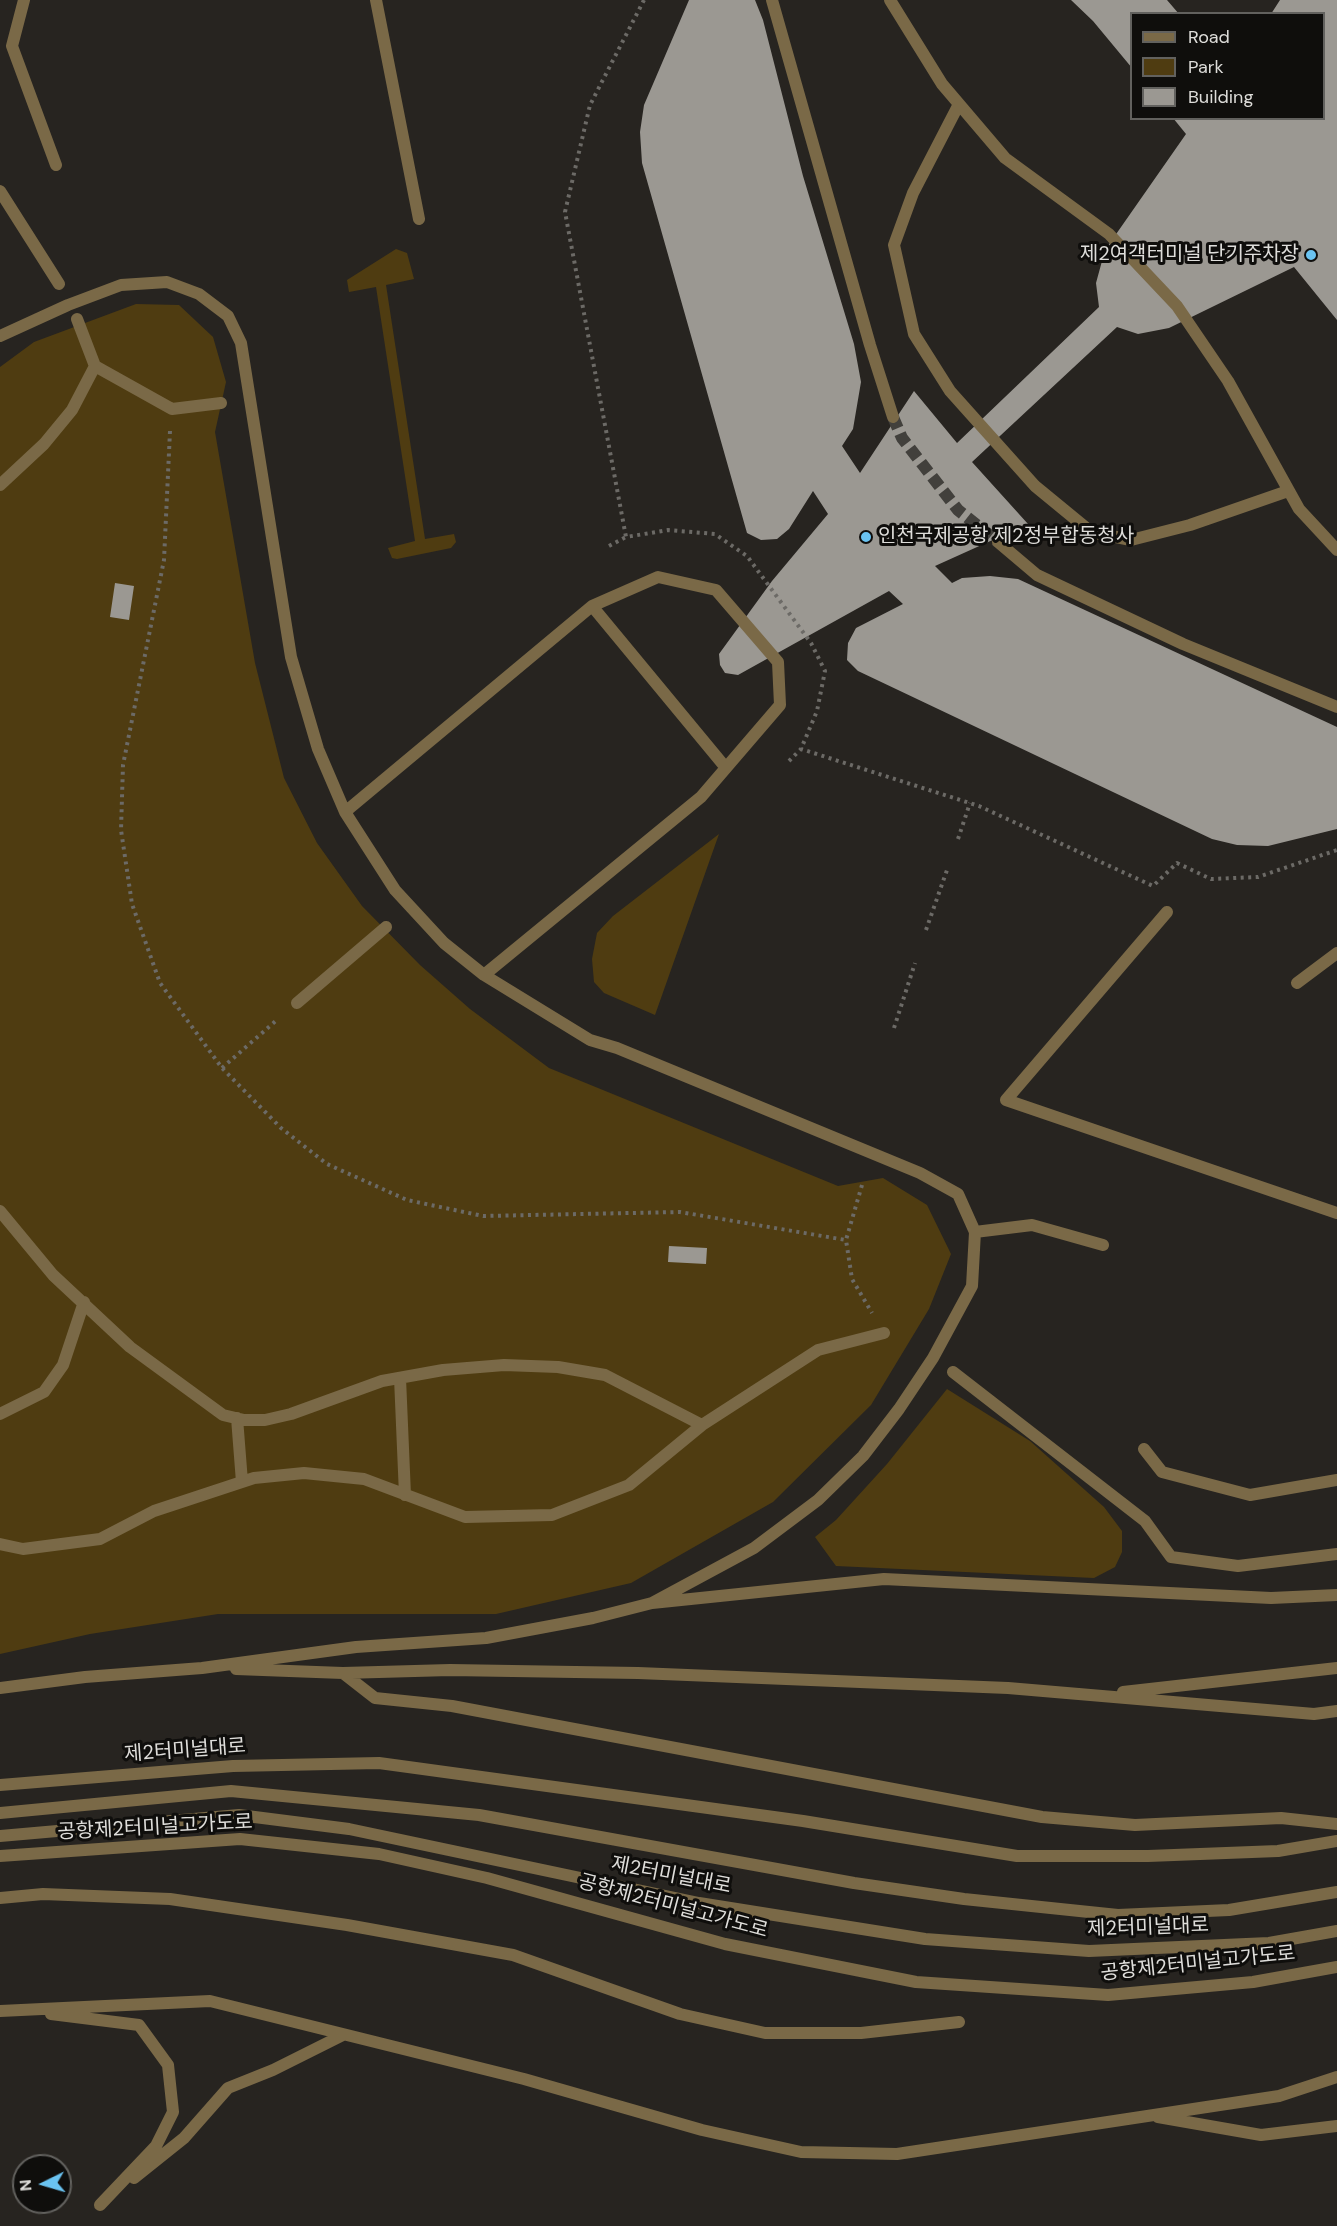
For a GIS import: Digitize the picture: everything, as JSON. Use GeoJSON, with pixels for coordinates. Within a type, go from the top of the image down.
{"type":"FeatureCollection","features":[{"type":"Feature","properties":{"kind":"street"},"geometry":{"type":"LineString","coordinates":[[24,0],[12,46],[56,165]]}},
{"type":"Feature","properties":{"kind":"street"},"geometry":{"type":"LineString","coordinates":[[376,0],[419,219]]}},
{"type":"Feature","properties":{"kind":"street"},"geometry":{"type":"LineString","coordinates":[[772,0],[870,345],[893,417]]}},
{"type":"Feature","properties":{"kind":"street"},"geometry":{"type":"LineString","coordinates":[[890,0],[942,84],[1005,158],[1108,234],[1177,306],[1228,381],[1299,509],[1337,550]]}},
{"type":"Feature","properties":{"kind":"street"},"geometry":{"type":"LineString","coordinates":[[959,104],[913,193],[894,245],[914,334],[950,391],[1035,486],[1091,532],[1131,540],[1190,525],[1288,491]]}},
{"type":"Feature","properties":{"kind":"street"},"geometry":{"type":"LineString","coordinates":[[0,191],[58,284]]}},
{"type":"Feature","properties":{"kind":"street"},"geometry":{"type":"LineString","coordinates":[[0,336],[58,309],[121,285],[167,282],[199,294],[228,316],[241,343],[291,657],[318,749],[345,812],[395,890],[444,943],[484,975],[590,1040],[617,1048],[920,1173],[958,1194],[975,1232],[972,1286],[933,1358],[863,1456],[818,1500],[754,1548],[652,1603]]}},
{"type":"Feature","properties":{"kind":"street"},"geometry":{"type":"LineString","coordinates":[[77,319],[95,366],[172,409],[221,403]]}},
{"type":"Feature","properties":{"kind":"street"},"geometry":{"type":"LineString","coordinates":[[0,485],[44,444],[72,410],[95,366]]}},
{"type":"Feature","properties":{"kind":"street"},"geometry":{"type":"LineString","coordinates":[[998,542],[1037,575],[1183,644],[1337,707]]}},
{"type":"Feature","properties":{"kind":"street"},"geometry":{"type":"LineString","coordinates":[[345,812],[592,606],[658,578],[716,590],[778,662],[780,705],[701,796],[484,975]]}},
{"type":"Feature","properties":{"kind":"street"},"geometry":{"type":"LineString","coordinates":[[592,606],[726,768]]}},
{"type":"Feature","properties":{"kind":"street"},"geometry":{"type":"LineString","coordinates":[[1167,912],[1006,1100],[1337,1213]]}},
{"type":"Feature","properties":{"kind":"street"},"geometry":{"type":"LineString","coordinates":[[297,1003],[386,927]]}},
{"type":"Feature","properties":{"kind":"street"},"geometry":{"type":"LineString","coordinates":[[1297,983],[1337,953]]}},
{"type":"Feature","properties":{"kind":"street"},"geometry":{"type":"LineString","coordinates":[[0,1211],[53,1275],[130,1347],[223,1415],[265,1420],[291,1414],[332,1398],[400,1378],[443,1370],[504,1365],[558,1367],[605,1375],[702,1425]]}},
{"type":"Feature","properties":{"kind":"street"},"geometry":{"type":"LineString","coordinates":[[975,1232],[1032,1225],[1103,1245]]}},
{"type":"Feature","properties":{"kind":"street"},"geometry":{"type":"LineString","coordinates":[[0,1414],[44,1392],[63,1365],[84,1302]]}},
{"type":"Feature","properties":{"kind":"street"},"geometry":{"type":"LineString","coordinates":[[0,1544],[23,1549],[100,1539],[154,1511],[254,1478],[304,1473],[364,1479],[465,1517],[552,1515],[628,1485],[702,1425],[818,1350],[884,1333]]}},
{"type":"Feature","properties":{"kind":"street"},"geometry":{"type":"LineString","coordinates":[[953,1372],[1145,1521],[1171,1557],[1238,1566],[1337,1554]]}},
{"type":"Feature","properties":{"kind":"street"},"geometry":{"type":"LineString","coordinates":[[400,1378],[405,1495]]}},
{"type":"Feature","properties":{"kind":"street"},"geometry":{"type":"LineString","coordinates":[[237,1418],[242,1482]]}},
{"type":"Feature","properties":{"kind":"street"},"geometry":{"type":"LineString","coordinates":[[1144,1449],[1162,1472],[1250,1495],[1337,1480]]}},
{"type":"Feature","properties":{"kind":"street"},"geometry":{"type":"LineString","coordinates":[[0,1688],[85,1677],[202,1668],[356,1647],[486,1638],[593,1618],[652,1603],[884,1579],[1271,1598],[1337,1595]]}},
{"type":"Feature","properties":{"kind":"street"},"geometry":{"type":"LineString","coordinates":[[202,1668],[343,1672],[450,1670],[638,1673],[1008,1688],[1314,1714],[1337,1711]]}},
{"type":"Feature","properties":{"kind":"street"},"geometry":{"type":"LineString","coordinates":[[1098,1695],[1337,1668]]}},
{"type":"Feature","properties":{"kind":"street"},"geometry":{"type":"LineString","coordinates":[[343,1672],[375,1698],[452,1706],[1042,1817],[1135,1825],[1281,1818],[1337,1824]]}},
{"type":"Feature","properties":{"kind":"street","name":"제2터미널대로"},"geometry":{"type":"LineString","coordinates":[[0,1785],[233,1766],[379,1763],[803,1821],[1017,1856],[1148,1856],[1278,1851],[1337,1841]]}},
{"type":"Feature","properties":{"kind":"street","name":"공항제2터미널고가도로"},"geometry":{"type":"LineString","coordinates":[[0,1813],[231,1791],[479,1815],[854,1883],[964,1899],[1118,1915],[1229,1910],[1337,1892]]}},
{"type":"Feature","properties":{"kind":"street","name":"제2터미널대로"},"geometry":{"type":"LineString","coordinates":[[0,1836],[239,1815],[349,1829],[699,1903],[903,1936],[1089,1951],[1269,1943],[1337,1931]]}},
{"type":"Feature","properties":{"kind":"street","name":"공항제2터미널고가도로"},"geometry":{"type":"LineString","coordinates":[[0,1856],[240,1839],[379,1854],[487,1878],[725,1944],[916,1982],[1108,1995],[1253,1982],[1337,1967]]}},
{"type":"Feature","properties":{"kind":"street"},"geometry":{"type":"LineString","coordinates":[[0,1898],[43,1894],[170,1899],[347,1924],[513,1955],[680,2014],[765,2033],[861,2033],[959,2022]]}},
{"type":"Feature","properties":{"kind":"street"},"geometry":{"type":"LineString","coordinates":[[0,2011],[210,2001],[524,2079],[702,2130],[801,2152],[897,2154],[1279,2096],[1337,2077]]}},
{"type":"Feature","properties":{"kind":"street"},"geometry":{"type":"LineString","coordinates":[[14,2009],[139,2025],[168,2065],[173,2112],[156,2146],[100,2205],[184,2138],[228,2088],[273,2070],[343,2035]]}},
{"type":"Feature","properties":{"kind":"street"},"geometry":{"type":"LineString","coordinates":[[1145,2115],[1261,2135],[1337,2126]]}},
{"type":"Feature","properties":{"kind":"path"},"geometry":{"type":"LineString","coordinates":[[626,537],[565,212],[590,105],[644,0]]}},
{"type":"Feature","properties":{"kind":"path"},"geometry":{"type":"LineString","coordinates":[[609,546],[626,537],[668,530],[715,534],[747,556],[811,643],[825,671],[817,711],[801,749],[789,761]]}},
{"type":"Feature","properties":{"kind":"path"},"geometry":{"type":"LineString","coordinates":[[801,749],[970,804],[1153,886],[1177,863],[1211,879],[1258,877],[1337,850]]}},
{"type":"Feature","properties":{"kind":"path"},"geometry":{"type":"LineString","coordinates":[[958,839],[970,804]]}},
{"type":"Feature","properties":{"kind":"path"},"geometry":{"type":"LineString","coordinates":[[926,930],[947,870]]}},
{"type":"Feature","properties":{"kind":"path"},"geometry":{"type":"LineString","coordinates":[[894,1028],[915,963]]}},
{"type":"Feature","properties":{"kind":"path"},"geometry":{"type":"LineString","coordinates":[[222,1068],[297,1003]]}},
{"type":"Feature","properties":{"kind":"path"},"geometry":{"type":"LineString","coordinates":[[862,1185],[846,1240],[852,1279],[884,1333]]}},
{"type":"Feature","properties":{"kind":"green space"},"geometry":{"type":"Polygon","coordinates":[[[396,249],[407,253],[414,279],[386,285],[425,539],[454,534],[456,542],[451,548],[397,559],[392,558],[388,548],[415,541],[376,287],[349,292],[347,280],[396,249]]]}},
{"type":"Feature","properties":{"kind":"green space"},"geometry":{"type":"Polygon","coordinates":[[[136,304],[179,305],[213,337],[226,382],[215,432],[255,663],[284,778],[317,843],[362,906],[420,965],[470,1009],[549,1068],[838,1186],[883,1178],[927,1205],[951,1254],[929,1309],[871,1405],[773,1502],[631,1583],[496,1614],[218,1614],[90,1634],[0,1654],[0,367],[34,342],[136,304]]]}},
{"type":"Feature","properties":{"kind":"green space"},"geometry":{"type":"Polygon","coordinates":[[[719,834],[655,1015],[604,993],[594,982],[592,959],[597,933],[613,916],[719,834]]]}},
{"type":"Feature","properties":{"kind":"green space"},"geometry":{"type":"Polygon","coordinates":[[[947,1389],[1030,1441],[1104,1507],[1122,1531],[1122,1552],[1115,1567],[1094,1578],[836,1566],[815,1537],[836,1520],[887,1464],[947,1389]]]}},
{"type":"Feature","properties":{"kind":"building"},"geometry":{"type":"Polygon","coordinates":[[[689,0],[755,0],[763,20],[803,176],[854,344],[861,382],[853,429],[842,446],[860,473],[914,391],[957,443],[1099,307],[1096,283],[1105,250],[1186,134],[1175,120],[1325,120],[1325,12],[1272,12],[1280,0],[1337,0],[1337,320],[1294,267],[1169,328],[1138,334],[1117,327],[972,462],[1028,524],[935,566],[952,583],[962,578],[990,576],[1018,579],[1337,727],[1337,829],[1268,846],[1237,845],[1212,839],[858,671],[847,660],[848,643],[856,628],[903,604],[889,591],[738,675],[725,673],[720,665],[719,654],[772,581],[828,514],[813,491],[789,529],[777,539],[761,540],[747,533],[642,163],[640,132],[644,105],[689,0]]]}},
{"type":"Feature","properties":{"kind":"building"},"geometry":{"type":"Polygon","coordinates":[[[1071,0],[1167,0],[1177,12],[1130,12],[1130,66],[1093,21],[1071,0]]]}},
{"type":"Feature","properties":{"kind":"building"},"geometry":{"type":"Polygon","coordinates":[[[115,583],[134,586],[129,620],[110,617],[115,583]]]}},
{"type":"Feature","properties":{"kind":"building"},"geometry":{"type":"Polygon","coordinates":[[[669,1246],[707,1248],[706,1264],[668,1262],[669,1246]]]}},
{"type":"Feature","properties":{"kind":"tunnel"},"geometry":{"type":"LineString","coordinates":[[893,417],[902,438],[958,510],[998,542]]}},
{"type":"Feature","properties":{"kind":"place","name":"제2여객터미널 단기주차장"},"geometry":{"type":"Point","coordinates":[1311,255]}},
{"type":"Feature","properties":{"kind":"place","name":"인천국제공항 제2정부합동청사"},"geometry":{"type":"Point","coordinates":[866,537]}}]}
